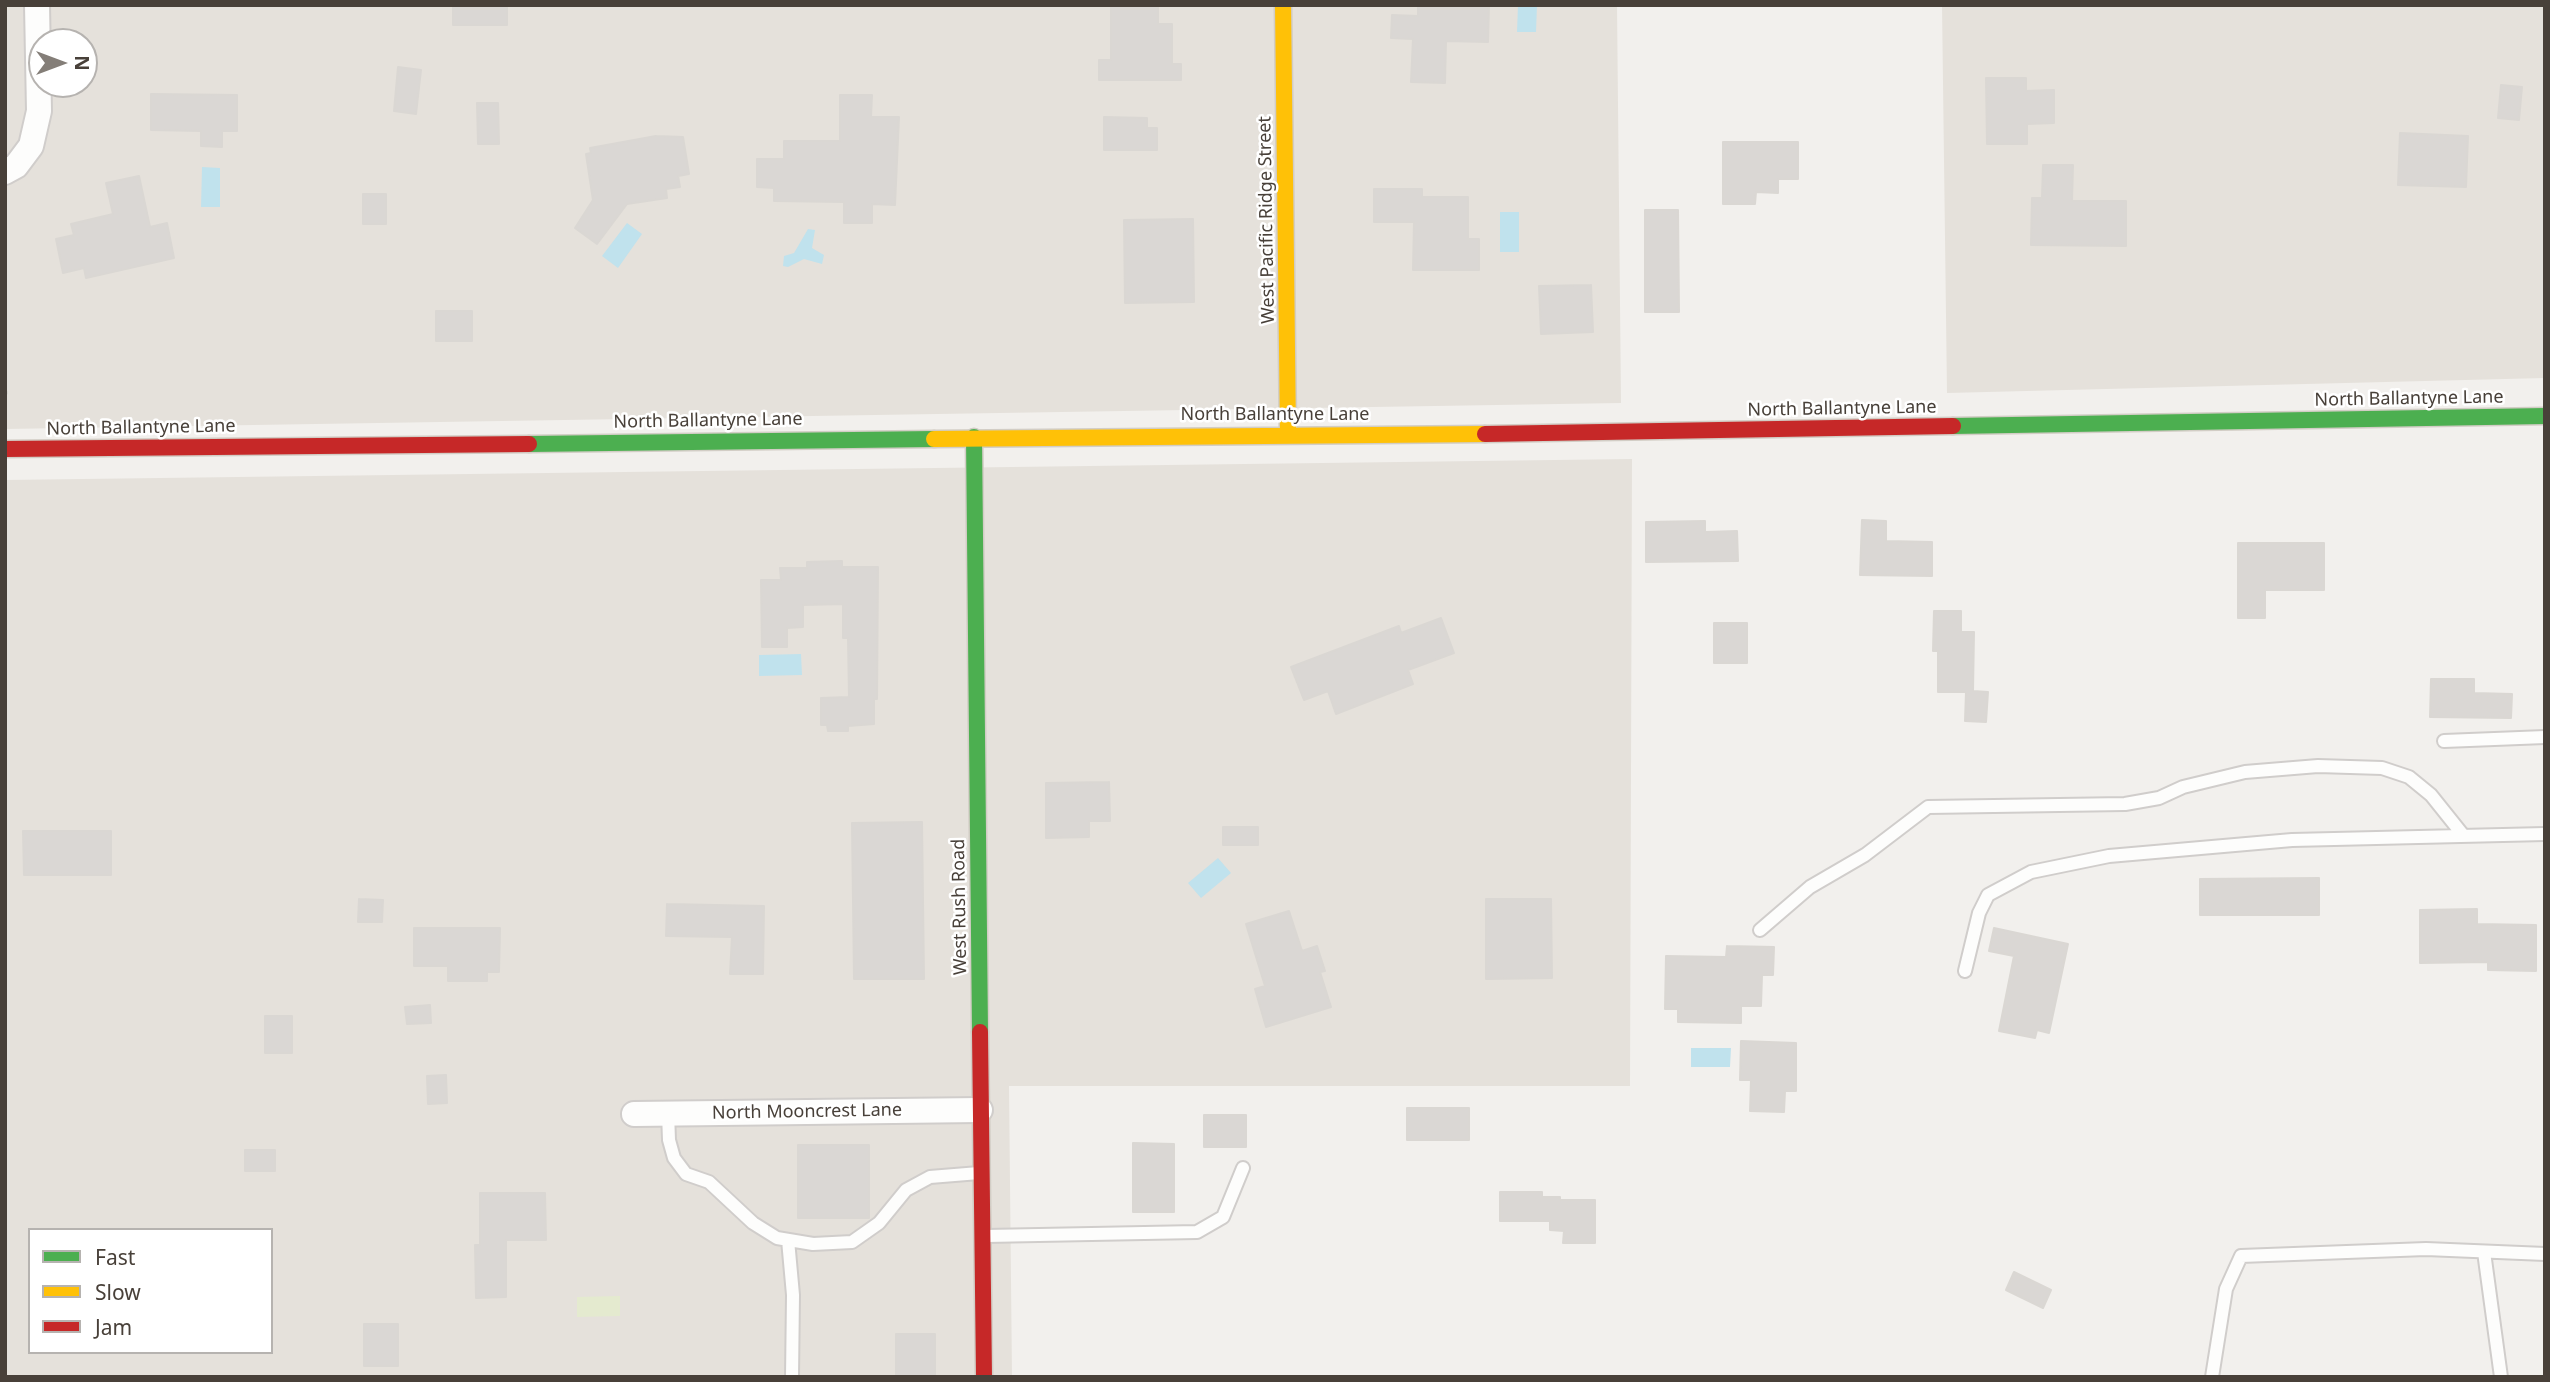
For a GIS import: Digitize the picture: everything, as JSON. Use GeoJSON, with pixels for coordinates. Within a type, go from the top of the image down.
{"type":"FeatureCollection","features":[{"type":"Feature","properties":{"kind":"street"},"geometry":{"type":"LineString","coordinates":[[5,172],[16,166],[31,146],[39,111],[37,5]]}},
{"type":"Feature","properties":{"kind":"street","name":"West Pacific Ridge Street"},"geometry":{"type":"LineString","coordinates":[[1283,5],[1288,434]]}},
{"type":"Feature","properties":{"kind":"street","name":"North Ballantyne Lane"},"geometry":{"type":"LineString","coordinates":[[5,449],[1632,432],[2545,416]]}},
{"type":"Feature","properties":{"kind":"street","name":"West Rush Road"},"geometry":{"type":"LineString","coordinates":[[974,437],[984,1377]]}},
{"type":"Feature","properties":{"kind":"street","name":"North Mooncrest Lane"},"geometry":{"type":"LineString","coordinates":[[634,1114],[980,1110]]}},
{"type":"Feature","properties":{"kind":"lane"},"geometry":{"type":"LineString","coordinates":[[2444,741],[2545,737]]}},
{"type":"Feature","properties":{"kind":"lane"},"geometry":{"type":"LineString","coordinates":[[1760,930],[1810,887],[1865,855],[1928,807],[2125,804],[2160,798],[2183,787],[2245,772],[2318,766],[2382,768],[2409,777],[2431,795],[2463,835]]}},
{"type":"Feature","properties":{"kind":"lane"},"geometry":{"type":"LineString","coordinates":[[1965,971],[1979,913],[1988,895],[2031,873],[2109,856],[2253,843],[2545,834]]}},
{"type":"Feature","properties":{"kind":"lane"},"geometry":{"type":"LineString","coordinates":[[668,1113],[669,1140],[674,1158],[686,1174],[709,1182],[753,1223],[777,1238],[813,1244],[852,1242],[879,1223],[906,1190],[930,1177],[981,1173]]}},
{"type":"Feature","properties":{"kind":"lane"},"geometry":{"type":"LineString","coordinates":[[982,1236],[1197,1232],[1223,1217],[1243,1168]]}},
{"type":"Feature","properties":{"kind":"lane"},"geometry":{"type":"LineString","coordinates":[[789,1240],[793,1295],[792,1377]]}},
{"type":"Feature","properties":{"kind":"lane"},"geometry":{"type":"LineString","coordinates":[[2212,1377],[2225,1289],[2241,1256],[2426,1249],[2545,1254]]}},
{"type":"Feature","properties":{"kind":"lane"},"geometry":{"type":"LineString","coordinates":[[2484,1252],[2501,1377]]}},
{"type":"Feature","properties":{"kind":"path"},"geometry":{"type":"LineString","coordinates":[[5,384],[6,395]]}},
{"type":"Feature","properties":{"kind":"shaded area"},"geometry":{"type":"Polygon","coordinates":[[[5,5],[1617,5],[1621,403],[5,429],[5,5]]]}},
{"type":"Feature","properties":{"kind":"shaded area"},"geometry":{"type":"Polygon","coordinates":[[[1942,5],[2545,5],[2545,378],[1947,393],[1942,5]]]}},
{"type":"Feature","properties":{"kind":"shaded area"},"geometry":{"type":"Polygon","coordinates":[[[1632,459],[1630,1086],[1009,1086],[1012,1377],[5,1377],[5,480],[1632,459]]]}},
{"type":"Feature","properties":{"kind":"green space"},"geometry":{"type":"Polygon","coordinates":[[[620,1296],[620,1316],[577,1317],[577,1297],[620,1296]]]}},
{"type":"Feature","properties":{"kind":"water"},"geometry":{"type":"Polygon","coordinates":[[[1518,5],[1537,5],[1536,32],[1517,32],[1518,5]]]}},
{"type":"Feature","properties":{"kind":"water"},"geometry":{"type":"Polygon","coordinates":[[[202,167],[220,168],[220,207],[201,207],[202,167]]]}},
{"type":"Feature","properties":{"kind":"water"},"geometry":{"type":"Polygon","coordinates":[[[1500,212],[1519,212],[1519,252],[1500,252],[1500,212]]]}},
{"type":"Feature","properties":{"kind":"water"},"geometry":{"type":"Polygon","coordinates":[[[627,223],[642,234],[618,268],[602,256],[627,223]]]}},
{"type":"Feature","properties":{"kind":"water"},"geometry":{"type":"Polygon","coordinates":[[[808,229],[815,230],[812,248],[824,255],[822,264],[804,259],[788,267],[783,266],[784,256],[794,253],[808,229]]]}},
{"type":"Feature","properties":{"kind":"water"},"geometry":{"type":"Polygon","coordinates":[[[801,654],[802,675],[759,676],[759,655],[801,654]]]}},
{"type":"Feature","properties":{"kind":"water"},"geometry":{"type":"Polygon","coordinates":[[[1218,858],[1231,873],[1201,898],[1188,883],[1218,858]]]}},
{"type":"Feature","properties":{"kind":"water"},"geometry":{"type":"Polygon","coordinates":[[[1691,1048],[1731,1048],[1730,1067],[1691,1067],[1691,1048]]]}},
{"type":"Feature","properties":{"kind":"building"},"geometry":{"type":"Polygon","coordinates":[[[453,5],[507,5],[507,25],[453,25],[453,5]]]}},
{"type":"Feature","properties":{"kind":"building"},"geometry":{"type":"Polygon","coordinates":[[[1111,5],[1158,5],[1158,24],[1172,24],[1172,64],[1181,64],[1181,80],[1099,80],[1099,60],[1111,60],[1111,5]]]}},
{"type":"Feature","properties":{"kind":"building"},"geometry":{"type":"Polygon","coordinates":[[[1418,5],[1489,5],[1488,42],[1446,41],[1445,83],[1411,82],[1413,39],[1391,38],[1392,15],[1418,16],[1418,5]]]}},
{"type":"Feature","properties":{"kind":"building"},"geometry":{"type":"Polygon","coordinates":[[[398,67],[421,70],[416,114],[394,111],[398,67]]]}},
{"type":"Feature","properties":{"kind":"building"},"geometry":{"type":"Polygon","coordinates":[[[1986,78],[2026,78],[2026,91],[2054,90],[2054,123],[2027,124],[2027,144],[1987,144],[1986,78]]]}},
{"type":"Feature","properties":{"kind":"building"},"geometry":{"type":"Polygon","coordinates":[[[2501,85],[2522,87],[2519,120],[2498,118],[2501,85]]]}},
{"type":"Feature","properties":{"kind":"building"},"geometry":{"type":"Polygon","coordinates":[[[151,94],[237,95],[237,131],[222,131],[222,147],[201,146],[201,131],[151,130],[151,94]]]}},
{"type":"Feature","properties":{"kind":"building"},"geometry":{"type":"Polygon","coordinates":[[[840,95],[872,95],[871,117],[899,117],[895,205],[872,204],[872,223],[844,223],[844,202],[774,201],[774,188],[757,187],[757,159],[784,159],[784,141],[840,141],[840,95]]]}},
{"type":"Feature","properties":{"kind":"building"},"geometry":{"type":"Polygon","coordinates":[[[477,103],[498,103],[499,144],[478,144],[477,103]]]}},
{"type":"Feature","properties":{"kind":"building"},"geometry":{"type":"Polygon","coordinates":[[[1104,117],[1147,118],[1147,128],[1157,128],[1157,150],[1104,150],[1104,117]]]}},
{"type":"Feature","properties":{"kind":"building"},"geometry":{"type":"Polygon","coordinates":[[[2400,133],[2468,136],[2466,187],[2398,185],[2400,133]]]}},
{"type":"Feature","properties":{"kind":"building"},"geometry":{"type":"Polygon","coordinates":[[[656,136],[683,137],[689,174],[678,176],[680,187],[666,189],[667,198],[627,204],[597,244],[575,228],[593,200],[586,154],[591,153],[590,148],[656,136]]]}},
{"type":"Feature","properties":{"kind":"building"},"geometry":{"type":"Polygon","coordinates":[[[1723,142],[1798,142],[1798,179],[1778,179],[1778,193],[1756,192],[1755,204],[1723,204],[1723,142]]]}},
{"type":"Feature","properties":{"kind":"building"},"geometry":{"type":"Polygon","coordinates":[[[2043,165],[2073,165],[2072,201],[2126,201],[2126,246],[2031,245],[2032,198],[2042,198],[2043,165]]]}},
{"type":"Feature","properties":{"kind":"building"},"geometry":{"type":"Polygon","coordinates":[[[139,176],[150,227],[167,223],[174,258],[86,278],[84,268],[63,273],[56,239],[74,235],[71,224],[113,214],[106,183],[139,176]]]}},
{"type":"Feature","properties":{"kind":"building"},"geometry":{"type":"Polygon","coordinates":[[[1374,189],[1422,189],[1422,197],[1468,197],[1468,239],[1479,239],[1479,270],[1413,270],[1414,222],[1374,222],[1374,189]]]}},
{"type":"Feature","properties":{"kind":"building"},"geometry":{"type":"Polygon","coordinates":[[[363,194],[386,194],[386,224],[363,224],[363,194]]]}},
{"type":"Feature","properties":{"kind":"building"},"geometry":{"type":"Polygon","coordinates":[[[1645,210],[1678,210],[1679,312],[1645,312],[1645,210]]]}},
{"type":"Feature","properties":{"kind":"building"},"geometry":{"type":"Polygon","coordinates":[[[1193,219],[1194,302],[1125,303],[1124,220],[1193,219]]]}},
{"type":"Feature","properties":{"kind":"building"},"geometry":{"type":"Polygon","coordinates":[[[1591,285],[1593,332],[1541,334],[1539,286],[1591,285]]]}},
{"type":"Feature","properties":{"kind":"building"},"geometry":{"type":"Polygon","coordinates":[[[436,311],[472,311],[472,341],[436,341],[436,311]]]}},
{"type":"Feature","properties":{"kind":"building"},"geometry":{"type":"Polygon","coordinates":[[[1862,520],[1886,521],[1886,541],[1932,542],[1932,576],[1860,575],[1862,520]]]}},
{"type":"Feature","properties":{"kind":"building"},"geometry":{"type":"Polygon","coordinates":[[[1705,521],[1705,532],[1737,531],[1738,561],[1646,562],[1646,522],[1705,521]]]}},
{"type":"Feature","properties":{"kind":"building"},"geometry":{"type":"Polygon","coordinates":[[[2238,543],[2324,543],[2324,590],[2265,590],[2265,618],[2238,618],[2238,543]]]}},
{"type":"Feature","properties":{"kind":"building"},"geometry":{"type":"Polygon","coordinates":[[[842,561],[842,567],[878,567],[877,699],[874,699],[874,724],[848,726],[848,731],[828,731],[827,725],[821,725],[821,698],[849,697],[848,638],[843,638],[843,604],[803,605],[803,627],[787,628],[787,647],[762,647],[761,580],[781,580],[780,568],[807,568],[807,562],[842,561]]]}},
{"type":"Feature","properties":{"kind":"building"},"geometry":{"type":"Polygon","coordinates":[[[1934,611],[1961,611],[1961,632],[1974,632],[1973,691],[1988,692],[1986,722],[1965,721],[1966,692],[1938,692],[1938,651],[1933,651],[1934,611]]]}},
{"type":"Feature","properties":{"kind":"building"},"geometry":{"type":"Polygon","coordinates":[[[1441,618],[1454,653],[1408,670],[1413,684],[1336,714],[1328,691],[1304,700],[1291,667],[1399,626],[1401,633],[1441,618]]]}},
{"type":"Feature","properties":{"kind":"building"},"geometry":{"type":"Polygon","coordinates":[[[1714,623],[1747,623],[1747,663],[1714,663],[1714,623]]]}},
{"type":"Feature","properties":{"kind":"building"},"geometry":{"type":"Polygon","coordinates":[[[2431,679],[2474,679],[2474,693],[2512,694],[2511,718],[2430,717],[2431,679]]]}},
{"type":"Feature","properties":{"kind":"building"},"geometry":{"type":"Polygon","coordinates":[[[1109,782],[1110,821],[1089,821],[1089,837],[1046,838],[1046,783],[1109,782]]]}},
{"type":"Feature","properties":{"kind":"building"},"geometry":{"type":"Polygon","coordinates":[[[922,822],[924,979],[854,979],[852,823],[922,822]]]}},
{"type":"Feature","properties":{"kind":"building"},"geometry":{"type":"Polygon","coordinates":[[[1223,827],[1258,827],[1258,845],[1223,845],[1223,827]]]}},
{"type":"Feature","properties":{"kind":"building"},"geometry":{"type":"Polygon","coordinates":[[[23,831],[111,831],[111,875],[24,875],[23,831]]]}},
{"type":"Feature","properties":{"kind":"building"},"geometry":{"type":"Polygon","coordinates":[[[2319,878],[2319,915],[2200,915],[2200,879],[2319,878]]]}},
{"type":"Feature","properties":{"kind":"building"},"geometry":{"type":"Polygon","coordinates":[[[359,899],[383,900],[382,922],[358,922],[359,899]]]}},
{"type":"Feature","properties":{"kind":"building"},"geometry":{"type":"Polygon","coordinates":[[[1486,899],[1551,899],[1552,978],[1486,979],[1486,899]]]}},
{"type":"Feature","properties":{"kind":"building"},"geometry":{"type":"Polygon","coordinates":[[[667,904],[764,906],[763,974],[730,974],[732,937],[666,936],[667,904]]]}},
{"type":"Feature","properties":{"kind":"building"},"geometry":{"type":"Polygon","coordinates":[[[2477,909],[2477,924],[2536,925],[2536,971],[2488,970],[2488,962],[2420,963],[2420,910],[2477,909]]]}},
{"type":"Feature","properties":{"kind":"building"},"geometry":{"type":"Polygon","coordinates":[[[1289,911],[1302,951],[1317,946],[1325,971],[1320,972],[1331,1007],[1266,1027],[1255,989],[1265,986],[1246,924],[1289,911]]]}},
{"type":"Feature","properties":{"kind":"building"},"geometry":{"type":"Polygon","coordinates":[[[414,928],[500,928],[499,972],[487,972],[487,981],[448,981],[448,966],[414,966],[414,928]]]}},
{"type":"Feature","properties":{"kind":"building"},"geometry":{"type":"Polygon","coordinates":[[[1994,928],[2068,944],[2049,1033],[2037,1030],[2035,1038],[1999,1031],[2014,956],[1989,951],[1994,928]]]}},
{"type":"Feature","properties":{"kind":"building"},"geometry":{"type":"Polygon","coordinates":[[[1727,946],[1774,947],[1773,975],[1762,975],[1761,1006],[1741,1006],[1741,1023],[1678,1022],[1678,1009],[1665,1009],[1666,956],[1726,957],[1727,946]]]}},
{"type":"Feature","properties":{"kind":"building"},"geometry":{"type":"Polygon","coordinates":[[[430,1005],[431,1023],[407,1024],[405,1007],[430,1005]]]}},
{"type":"Feature","properties":{"kind":"building"},"geometry":{"type":"Polygon","coordinates":[[[265,1016],[292,1016],[292,1053],[265,1053],[265,1016]]]}},
{"type":"Feature","properties":{"kind":"building"},"geometry":{"type":"Polygon","coordinates":[[[1741,1041],[1796,1043],[1796,1091],[1785,1091],[1784,1112],[1750,1111],[1751,1080],[1740,1080],[1741,1041]]]}},
{"type":"Feature","properties":{"kind":"building"},"geometry":{"type":"Polygon","coordinates":[[[446,1075],[447,1103],[428,1104],[427,1076],[446,1075]]]}},
{"type":"Feature","properties":{"kind":"building"},"geometry":{"type":"Polygon","coordinates":[[[1407,1108],[1469,1108],[1469,1140],[1407,1140],[1407,1108]]]}},
{"type":"Feature","properties":{"kind":"building"},"geometry":{"type":"Polygon","coordinates":[[[1204,1115],[1246,1115],[1246,1147],[1204,1147],[1204,1115]]]}},
{"type":"Feature","properties":{"kind":"building"},"geometry":{"type":"Polygon","coordinates":[[[1133,1143],[1174,1144],[1174,1212],[1133,1212],[1133,1143]]]}},
{"type":"Feature","properties":{"kind":"building"},"geometry":{"type":"Polygon","coordinates":[[[798,1145],[869,1145],[869,1218],[798,1218],[798,1145]]]}},
{"type":"Feature","properties":{"kind":"building"},"geometry":{"type":"Polygon","coordinates":[[[245,1150],[275,1150],[275,1171],[245,1171],[245,1150]]]}},
{"type":"Feature","properties":{"kind":"building"},"geometry":{"type":"Polygon","coordinates":[[[1500,1192],[1542,1192],[1542,1197],[1560,1197],[1560,1200],[1595,1200],[1595,1243],[1563,1243],[1564,1231],[1550,1230],[1550,1221],[1500,1221],[1500,1192]]]}},
{"type":"Feature","properties":{"kind":"building"},"geometry":{"type":"Polygon","coordinates":[[[480,1193],[545,1193],[546,1240],[506,1240],[506,1297],[476,1298],[475,1245],[480,1245],[480,1193]]]}},
{"type":"Feature","properties":{"kind":"building"},"geometry":{"type":"Polygon","coordinates":[[[2014,1272],[2051,1290],[2043,1308],[2006,1290],[2014,1272]]]}},
{"type":"Feature","properties":{"kind":"building"},"geometry":{"type":"Polygon","coordinates":[[[364,1324],[398,1324],[398,1366],[364,1366],[364,1324]]]}},
{"type":"Feature","properties":{"kind":"building"},"geometry":{"type":"Polygon","coordinates":[[[896,1334],[935,1334],[935,1377],[896,1377],[896,1334]]]}},
{"type":"Feature","properties":{"kind":"traffic: fast"},"geometry":{"type":"LineString","coordinates":[[1953,426],[2545,416]]}},
{"type":"Feature","properties":{"kind":"traffic: fast"},"geometry":{"type":"LineString","coordinates":[[974,437],[980,1032]]}},
{"type":"Feature","properties":{"kind":"traffic: fast"},"geometry":{"type":"LineString","coordinates":[[529,444],[934,439]]}},
{"type":"Feature","properties":{"kind":"traffic: slow"},"geometry":{"type":"LineString","coordinates":[[1283,5],[1288,434]]}},
{"type":"Feature","properties":{"kind":"traffic: slow"},"geometry":{"type":"LineString","coordinates":[[934,439],[1485,434]]}},
{"type":"Feature","properties":{"kind":"traffic: jam"},"geometry":{"type":"LineString","coordinates":[[1485,434],[1953,426]]}},
{"type":"Feature","properties":{"kind":"traffic: jam"},"geometry":{"type":"LineString","coordinates":[[5,449],[529,444]]}},
{"type":"Feature","properties":{"kind":"traffic: jam"},"geometry":{"type":"LineString","coordinates":[[980,1032],[984,1377]]}}]}
